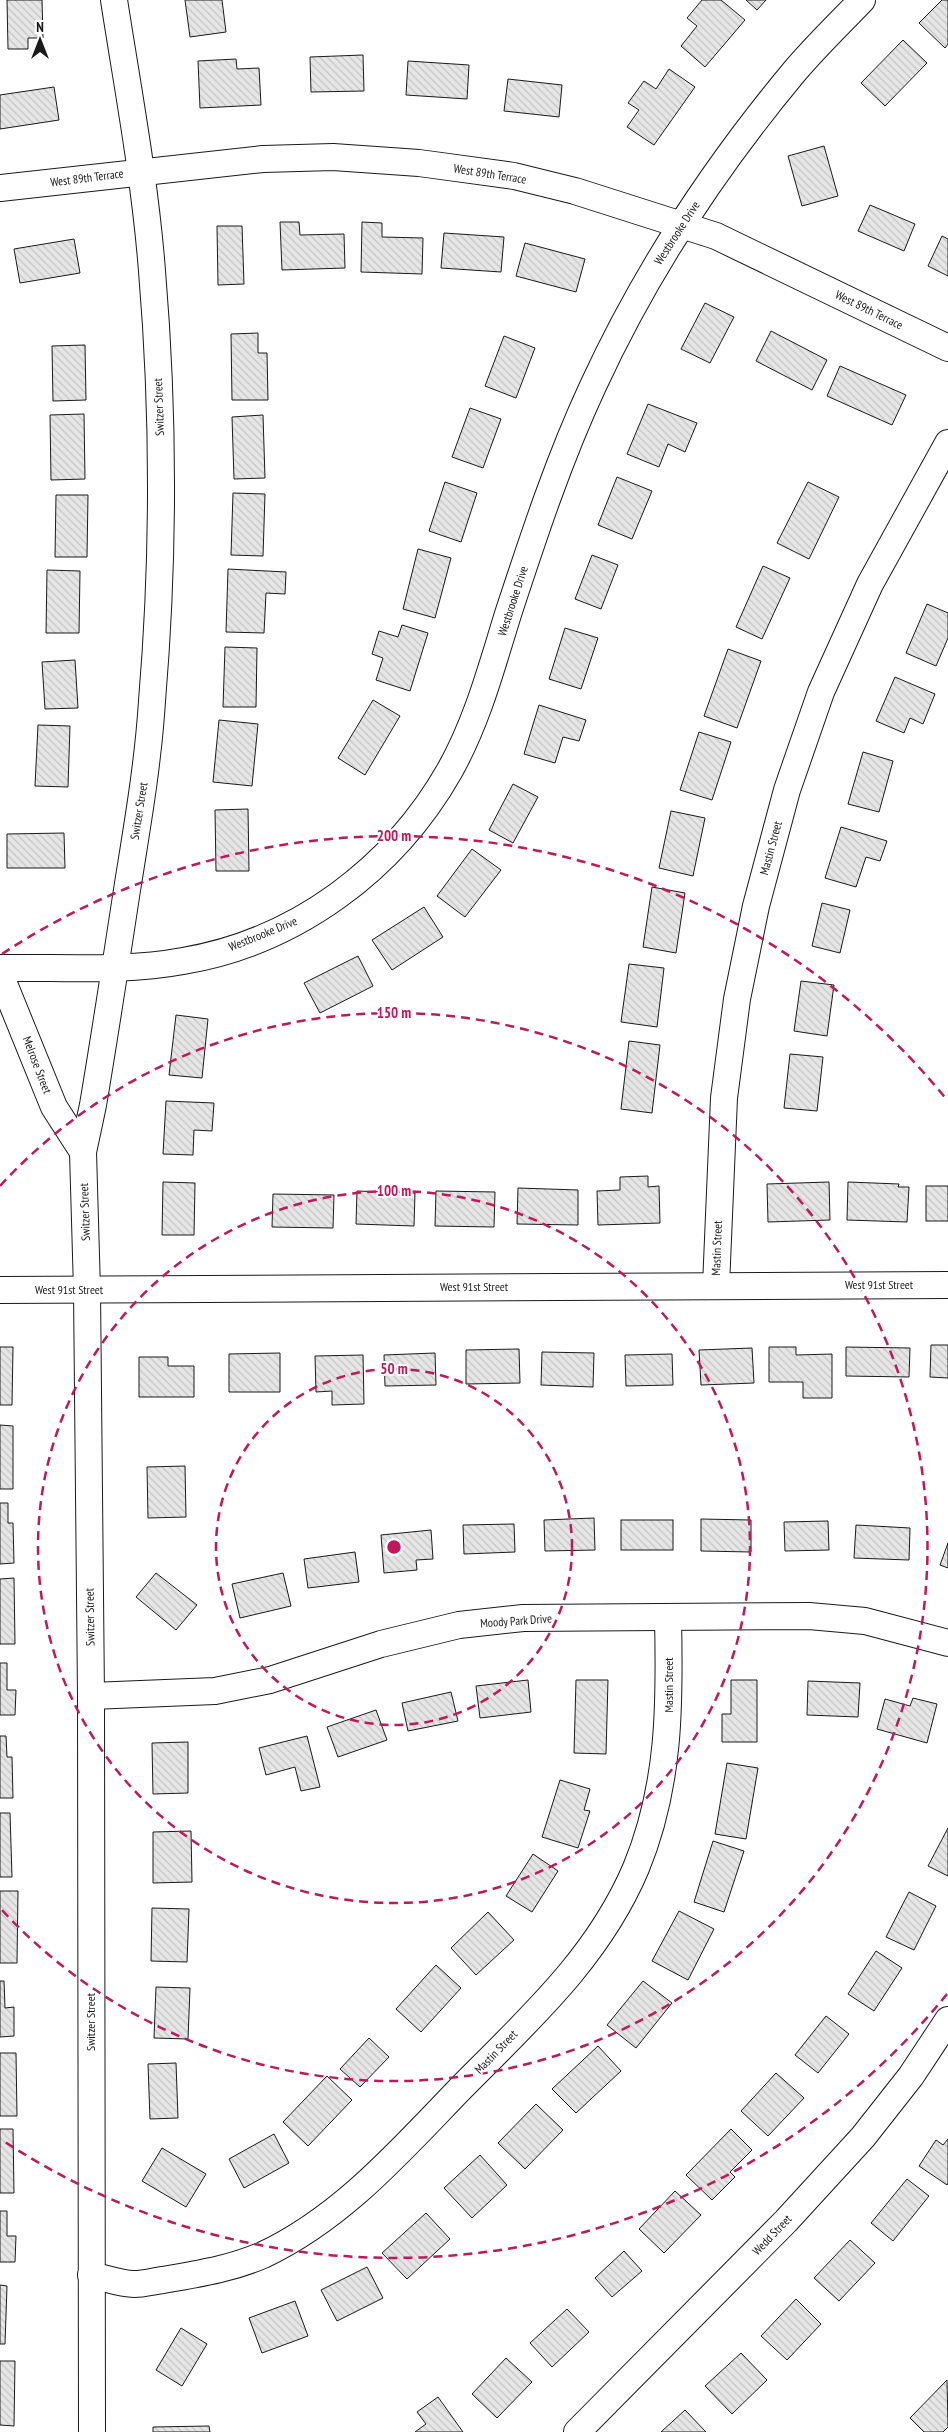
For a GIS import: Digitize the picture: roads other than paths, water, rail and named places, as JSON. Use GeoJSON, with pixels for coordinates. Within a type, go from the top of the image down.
{"type":"FeatureCollection","features":[{"type":"Feature","properties":{"kind":"street","name":"Switzer Street"},"geometry":{"type":"LineString","coordinates":[[92,2432],[91,1696],[87,1290],[83,1152],[93,1105],[144,783],[152,702],[160,561],[162,478],[152,269],[141,171],[114,0]]}},
{"type":"Feature","properties":{"kind":"street","name":"Westbrooke Drive"},"geometry":{"type":"LineString","coordinates":[[0,968],[144,966],[186,961],[241,946],[290,925],[338,896],[381,861],[417,820],[450,769],[476,715],[554,477],[593,387],[663,252],[746,134],[796,69],[862,0]]}},
{"type":"Feature","properties":{"kind":"street","name":"West 89th Terrace"},"geometry":{"type":"LineString","coordinates":[[0,188],[262,158],[333,157],[419,163],[514,176],[575,190],[716,236],[948,348]]}},
{"type":"Feature","properties":{"kind":"street","name":"Mastin Street"},"geometry":{"type":"LineString","coordinates":[[716,1286],[724,1098],[737,999],[756,906],[787,790],[821,692],[870,584],[948,443]]}},
{"type":"Feature","properties":{"kind":"street","name":"Melrose Street"},"geometry":{"type":"LineString","coordinates":[[0,974],[54,1107],[83,1152]]}},
{"type":"Feature","properties":{"kind":"street","name":"West 91st Street"},"geometry":{"type":"LineString","coordinates":[[0,1290],[948,1284]]}},
{"type":"Feature","properties":{"kind":"street","name":"Moody Park Drive"},"geometry":{"type":"LineString","coordinates":[[91,1696],[215,1691],[270,1680],[381,1644],[460,1625],[523,1618],[809,1616],[866,1622],[948,1643]]}},
{"type":"Feature","properties":{"kind":"street","name":"Mastin Street"},"geometry":{"type":"LineString","coordinates":[[91,2275],[134,2284],[211,2272],[263,2254],[308,2229],[352,2196],[395,2156],[543,2004],[582,1961],[610,1920],[636,1868],[652,1820],[665,1760],[669,1707],[668,1618]]}},
{"type":"Feature","properties":{"kind":"street","name":"Wedd Street"},"geometry":{"type":"LineString","coordinates":[[577,2432],[786,2221],[863,2137],[911,2076],[948,2020]]}}]}
